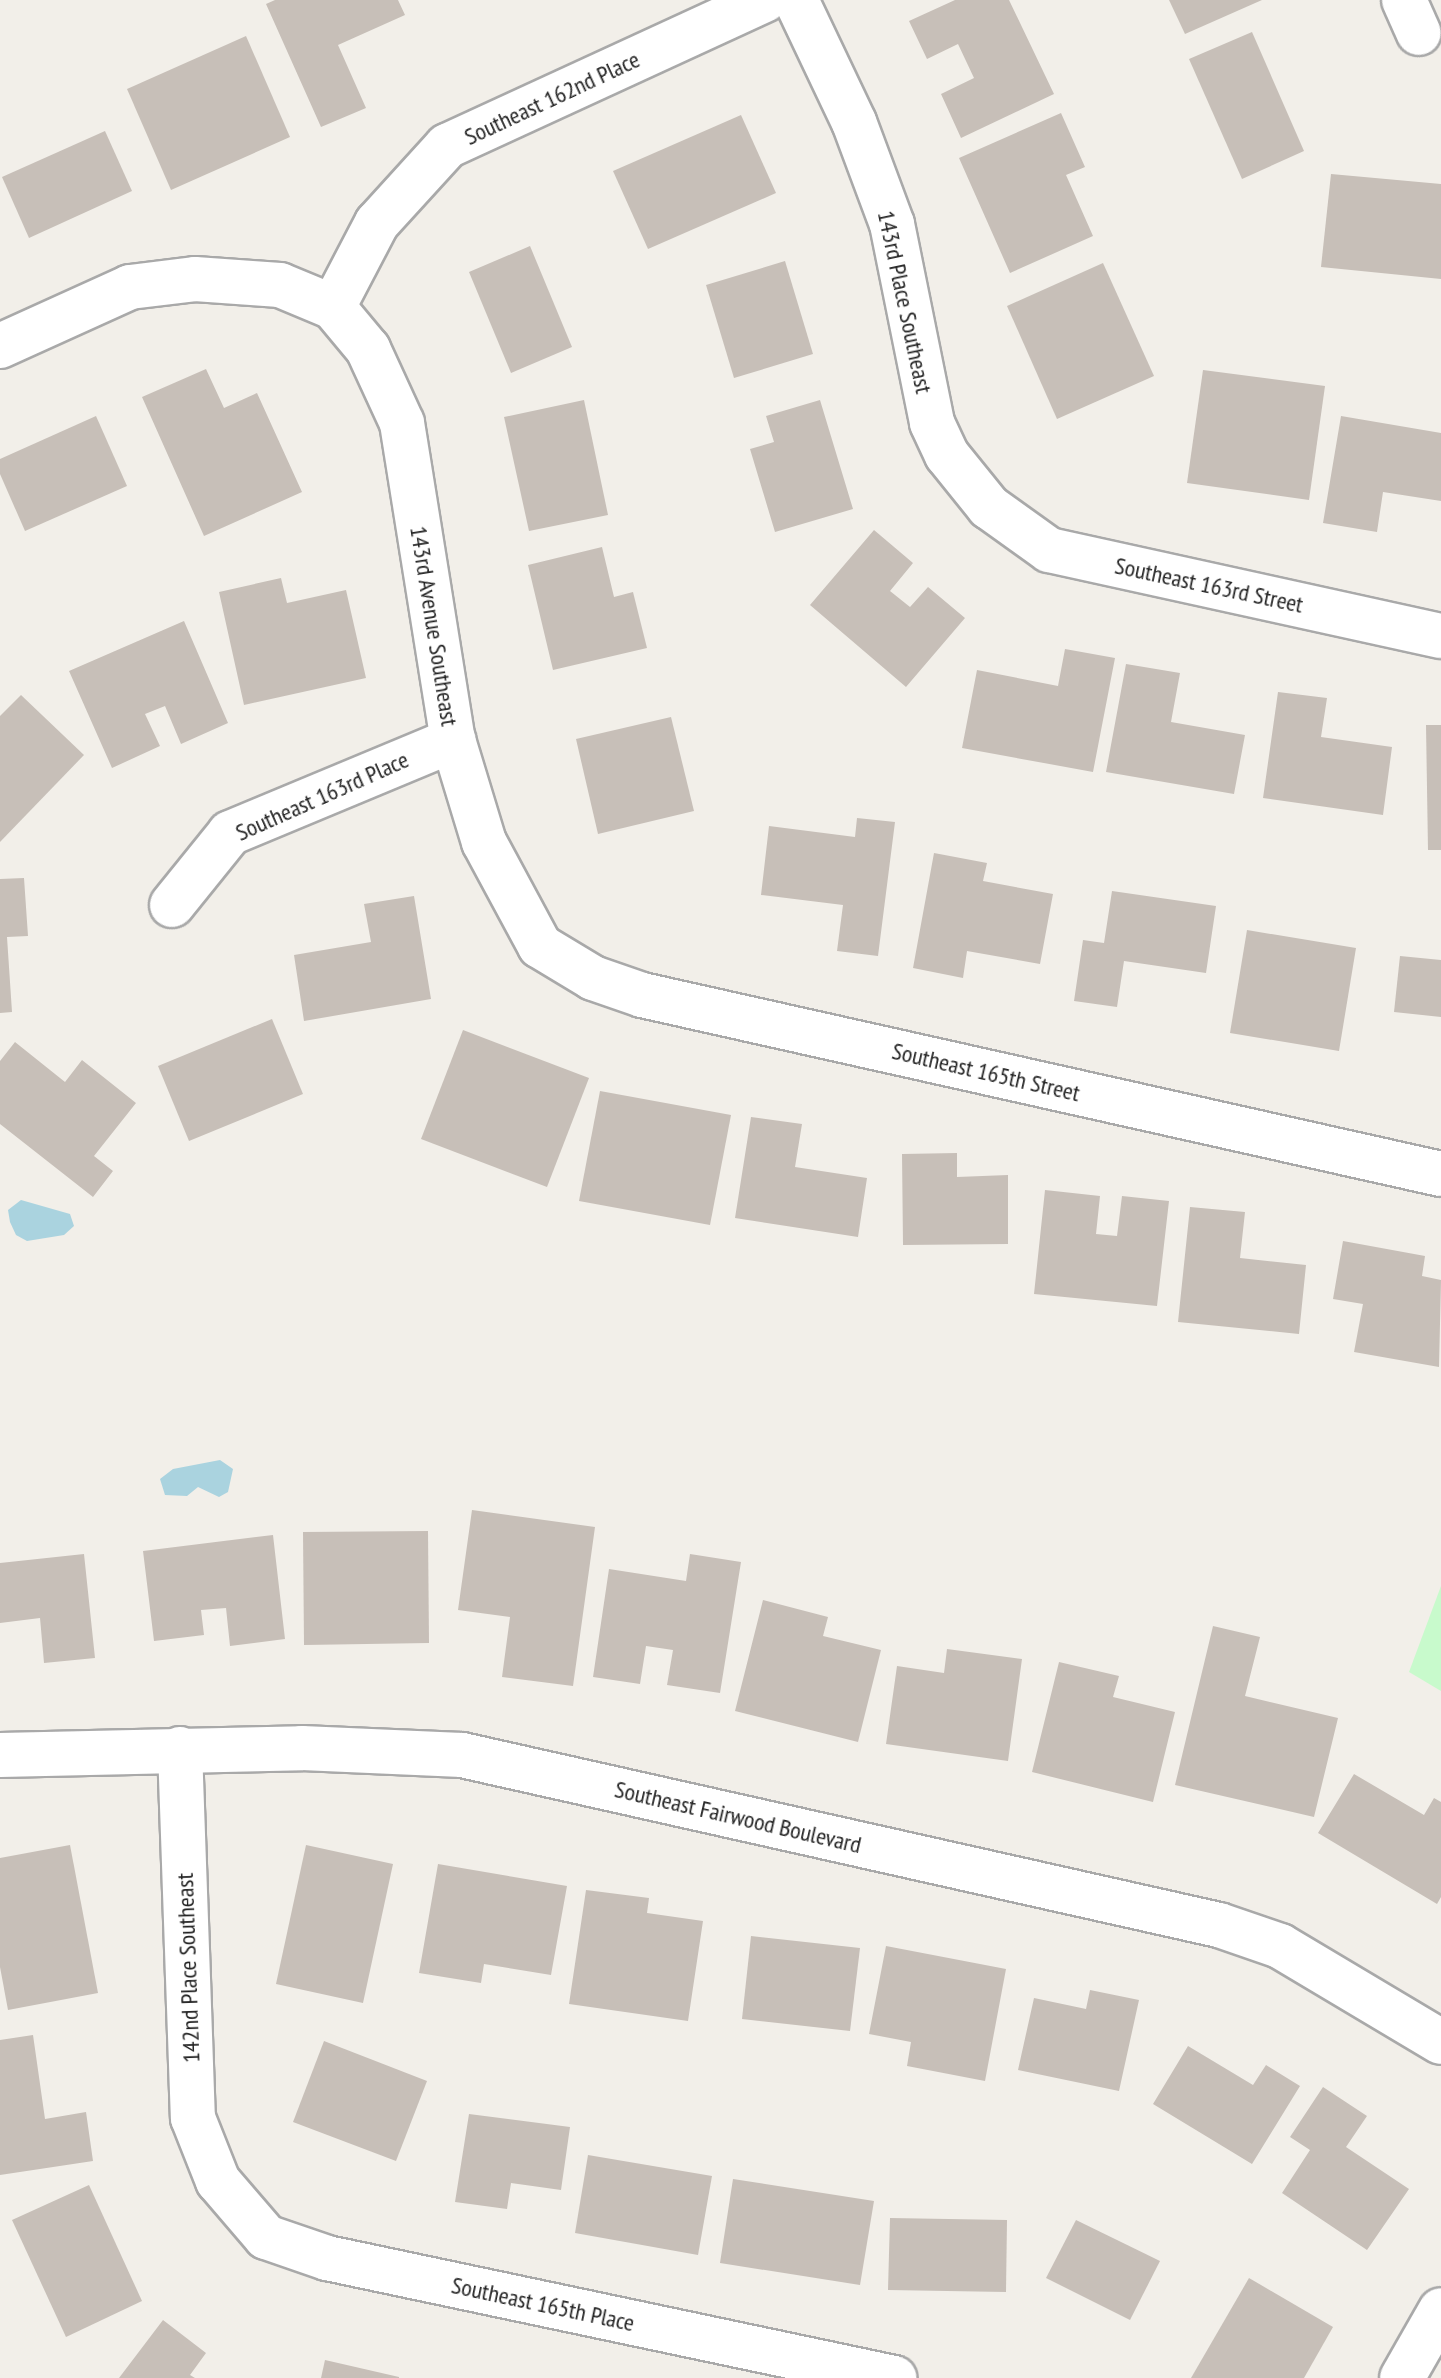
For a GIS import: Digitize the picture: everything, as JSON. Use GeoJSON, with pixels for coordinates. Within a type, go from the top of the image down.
{"type":"FeatureCollection","features":[{"type":"Feature","properties":{"kind":"street","name":"Southeast 162nd Place"},"geometry":{"type":"LineString","coordinates":[[333,307],[377,223],[447,146],[765,0]]}},
{"type":"Feature","properties":{"kind":"street","name":"143rd Place Southeast"},"geometry":{"type":"LineString","coordinates":[[796,0],[854,122],[892,224],[932,423],[947,455],[989,507]]}},
{"type":"Feature","properties":{"kind":"street"},"geometry":{"type":"LineString","coordinates":[[0,346],[130,287],[195,279],[280,285],[333,307]]}},
{"type":"Feature","properties":{"kind":"street","name":"143rd Avenue Southeast"},"geometry":{"type":"LineString","coordinates":[[333,307],[368,349],[402,423],[453,740],[484,842],[540,946]]}},
{"type":"Feature","properties":{"kind":"street","name":"Southeast 163rd Street"},"geometry":{"type":"LineString","coordinates":[[989,507],[1049,550],[1441,636]]}},
{"type":"Feature","properties":{"kind":"street","name":"Southeast 163rd Place"},"geometry":{"type":"LineString","coordinates":[[172,905],[230,833],[453,740]]}},
{"type":"Feature","properties":{"kind":"street","name":"Southeast 165th Street"},"geometry":{"type":"LineString","coordinates":[[540,946],[593,978],[642,995],[1441,1174]]}},
{"type":"Feature","properties":{"kind":"street","name":"Southeast Fairwood Boulevard"},"geometry":{"type":"LineString","coordinates":[[0,1755],[180,1749],[462,1755],[1219,1925],[1280,1946],[1441,2042]]}},
{"type":"Feature","properties":{"kind":"street","name":"142nd Place Southeast"},"geometry":{"type":"LineString","coordinates":[[180,1749],[193,2118],[218,2181]]}},
{"type":"Feature","properties":{"kind":"street","name":"Southeast 165th Place"},"geometry":{"type":"LineString","coordinates":[[218,2181],[266,2237],[327,2258],[894,2378]]}},
{"type":"Feature","properties":{"kind":"street"},"geometry":{"type":"LineString","coordinates":[[1402,2378],[1441,2310]]}},
{"type":"Feature","properties":{"kind":"green space"},"geometry":{"type":"Polygon","coordinates":[[[1441,1586],[1441,1691],[1409,1672],[1441,1586]]]}},
{"type":"Feature","properties":{"kind":"water"},"geometry":{"type":"Polygon","coordinates":[[[21,1200],[70,1214],[74,1226],[64,1235],[27,1241],[16,1235],[8,1210],[21,1200]]]}},
{"type":"Feature","properties":{"kind":"water"},"geometry":{"type":"Polygon","coordinates":[[[220,1460],[233,1469],[228,1492],[219,1497],[198,1487],[187,1496],[165,1495],[160,1479],[173,1469],[220,1460]]]}},
{"type":"Feature","properties":{"kind":"building"},"geometry":{"type":"Polygon","coordinates":[[[275,0],[398,0],[405,15],[338,45],[366,108],[321,127],[266,4],[275,0]]]}},
{"type":"Feature","properties":{"kind":"building"},"geometry":{"type":"Polygon","coordinates":[[[955,0],[1009,0],[1054,94],[961,138],[941,94],[974,78],[958,44],[927,59],[909,21],[955,0]]]}},
{"type":"Feature","properties":{"kind":"building"},"geometry":{"type":"Polygon","coordinates":[[[1169,0],[1262,0],[1185,34],[1169,0]]]}},
{"type":"Feature","properties":{"kind":"building"},"geometry":{"type":"Polygon","coordinates":[[[1252,32],[1304,151],[1242,179],[1189,59],[1252,32]]]}},
{"type":"Feature","properties":{"kind":"building"},"geometry":{"type":"Polygon","coordinates":[[[246,36],[290,137],[171,190],[127,89],[246,36]]]}},
{"type":"Feature","properties":{"kind":"building"},"geometry":{"type":"Polygon","coordinates":[[[1061,113],[1085,167],[1066,175],[1093,236],[1010,273],[959,158],[1061,113]]]}},
{"type":"Feature","properties":{"kind":"building"},"geometry":{"type":"Polygon","coordinates":[[[741,115],[776,193],[648,249],[613,171],[741,115]]]}},
{"type":"Feature","properties":{"kind":"building"},"geometry":{"type":"Polygon","coordinates":[[[105,131],[132,191],[29,238],[2,177],[105,131]]]}},
{"type":"Feature","properties":{"kind":"building"},"geometry":{"type":"Polygon","coordinates":[[[1331,174],[1441,184],[1441,279],[1321,267],[1331,174]]]}},
{"type":"Feature","properties":{"kind":"building"},"geometry":{"type":"Polygon","coordinates":[[[530,246],[572,347],[511,373],[469,272],[530,246]]]}},
{"type":"Feature","properties":{"kind":"building"},"geometry":{"type":"Polygon","coordinates":[[[785,261],[813,354],[734,378],[706,285],[785,261]]]}},
{"type":"Feature","properties":{"kind":"building"},"geometry":{"type":"Polygon","coordinates":[[[1103,263],[1154,376],[1057,419],[1007,306],[1103,263]]]}},
{"type":"Feature","properties":{"kind":"building"},"geometry":{"type":"Polygon","coordinates":[[[206,369],[224,408],[257,393],[302,492],[204,536],[142,397],[206,369]]]}},
{"type":"Feature","properties":{"kind":"building"},"geometry":{"type":"Polygon","coordinates":[[[1203,370],[1325,386],[1309,500],[1187,483],[1203,370]]]}},
{"type":"Feature","properties":{"kind":"building"},"geometry":{"type":"Polygon","coordinates":[[[584,400],[608,515],[529,531],[504,417],[584,400]]]}},
{"type":"Feature","properties":{"kind":"building"},"geometry":{"type":"Polygon","coordinates":[[[820,400],[853,509],[775,532],[750,449],[774,442],[766,416],[820,400]]]}},
{"type":"Feature","properties":{"kind":"building"},"geometry":{"type":"Polygon","coordinates":[[[96,416],[127,486],[25,531],[0,474],[0,459],[96,416]]]}},
{"type":"Feature","properties":{"kind":"building"},"geometry":{"type":"Polygon","coordinates":[[[1341,416],[1441,433],[1441,501],[1383,492],[1377,532],[1323,523],[1341,416]]]}},
{"type":"Feature","properties":{"kind":"building"},"geometry":{"type":"Polygon","coordinates":[[[874,530],[913,563],[890,591],[910,607],[928,587],[965,618],[906,687],[810,605],[874,530]]]}},
{"type":"Feature","properties":{"kind":"building"},"geometry":{"type":"Polygon","coordinates":[[[602,547],[614,597],[633,592],[647,648],[553,670],[528,565],[602,547]]]}},
{"type":"Feature","properties":{"kind":"building"},"geometry":{"type":"Polygon","coordinates":[[[281,578],[287,603],[346,590],[366,678],[244,705],[219,592],[281,578]]]}},
{"type":"Feature","properties":{"kind":"building"},"geometry":{"type":"Polygon","coordinates":[[[184,621],[228,723],[181,744],[165,706],[145,714],[160,746],[112,768],[69,671],[184,621]]]}},
{"type":"Feature","properties":{"kind":"building"},"geometry":{"type":"Polygon","coordinates":[[[1065,649],[1115,658],[1093,772],[962,748],[977,670],[1058,686],[1065,649]]]}},
{"type":"Feature","properties":{"kind":"building"},"geometry":{"type":"Polygon","coordinates":[[[1126,664],[1180,673],[1171,722],[1245,735],[1234,794],[1106,772],[1126,664]]]}},
{"type":"Feature","properties":{"kind":"building"},"geometry":{"type":"Polygon","coordinates":[[[1278,692],[1327,698],[1321,737],[1392,747],[1383,815],[1263,798],[1278,692]]]}},
{"type":"Feature","properties":{"kind":"building"},"geometry":{"type":"Polygon","coordinates":[[[21,695],[84,755],[0,842],[0,716],[21,695]]]}},
{"type":"Feature","properties":{"kind":"building"},"geometry":{"type":"Polygon","coordinates":[[[671,717],[694,811],[598,834],[576,739],[671,717]]]}},
{"type":"Feature","properties":{"kind":"building"},"geometry":{"type":"Polygon","coordinates":[[[1426,725],[1441,725],[1441,850],[1428,850],[1426,725]]]}},
{"type":"Feature","properties":{"kind":"building"},"geometry":{"type":"Polygon","coordinates":[[[857,818],[895,822],[878,956],[837,951],[843,905],[761,895],[769,826],[855,837],[857,818]]]}},
{"type":"Feature","properties":{"kind":"building"},"geometry":{"type":"Polygon","coordinates":[[[934,853],[987,863],[983,881],[1053,894],[1040,964],[967,951],[963,978],[913,968],[934,853]]]}},
{"type":"Feature","properties":{"kind":"building"},"geometry":{"type":"Polygon","coordinates":[[[24,878],[28,936],[7,937],[12,1012],[0,1013],[0,879],[24,878]]]}},
{"type":"Feature","properties":{"kind":"building"},"geometry":{"type":"Polygon","coordinates":[[[1112,891],[1216,906],[1206,973],[1124,961],[1117,1007],[1074,1001],[1083,940],[1104,943],[1112,891]]]}},
{"type":"Feature","properties":{"kind":"building"},"geometry":{"type":"Polygon","coordinates":[[[414,896],[431,999],[304,1021],[294,955],[371,942],[364,904],[414,896]]]}},
{"type":"Feature","properties":{"kind":"building"},"geometry":{"type":"Polygon","coordinates":[[[1247,930],[1356,948],[1339,1051],[1230,1033],[1247,930]]]}},
{"type":"Feature","properties":{"kind":"building"},"geometry":{"type":"Polygon","coordinates":[[[1400,956],[1441,960],[1441,1017],[1394,1012],[1400,956]]]}},
{"type":"Feature","properties":{"kind":"building"},"geometry":{"type":"Polygon","coordinates":[[[272,1019],[303,1094],[189,1141],[158,1066],[272,1019]]]}},
{"type":"Feature","properties":{"kind":"building"},"geometry":{"type":"Polygon","coordinates":[[[463,1030],[589,1078],[547,1187],[421,1139],[463,1030]]]}},
{"type":"Feature","properties":{"kind":"building"},"geometry":{"type":"Polygon","coordinates":[[[15,1042],[65,1082],[82,1060],[136,1103],[94,1156],[113,1171],[93,1197],[0,1124],[0,1061],[15,1042]]]}},
{"type":"Feature","properties":{"kind":"building"},"geometry":{"type":"Polygon","coordinates":[[[600,1091],[731,1115],[710,1225],[579,1201],[600,1091]]]}},
{"type":"Feature","properties":{"kind":"building"},"geometry":{"type":"Polygon","coordinates":[[[751,1117],[802,1124],[795,1167],[867,1178],[858,1237],[735,1218],[751,1117]]]}},
{"type":"Feature","properties":{"kind":"building"},"geometry":{"type":"Polygon","coordinates":[[[957,1153],[957,1177],[1008,1175],[1008,1244],[903,1245],[902,1154],[957,1153]]]}},
{"type":"Feature","properties":{"kind":"building"},"geometry":{"type":"Polygon","coordinates":[[[1045,1190],[1100,1196],[1096,1234],[1117,1236],[1122,1196],[1169,1201],[1157,1306],[1034,1294],[1045,1190]]]}},
{"type":"Feature","properties":{"kind":"building"},"geometry":{"type":"Polygon","coordinates":[[[1190,1207],[1245,1212],[1240,1258],[1306,1265],[1299,1334],[1178,1322],[1190,1207]]]}},
{"type":"Feature","properties":{"kind":"building"},"geometry":{"type":"Polygon","coordinates":[[[1343,1241],[1425,1256],[1422,1276],[1441,1280],[1439,1367],[1354,1352],[1363,1304],[1333,1299],[1343,1241]]]}},
{"type":"Feature","properties":{"kind":"building"},"geometry":{"type":"Polygon","coordinates":[[[472,1510],[595,1527],[573,1686],[502,1677],[510,1617],[458,1610],[472,1510]]]}},
{"type":"Feature","properties":{"kind":"building"},"geometry":{"type":"Polygon","coordinates":[[[428,1531],[429,1643],[304,1645],[303,1532],[428,1531]]]}},
{"type":"Feature","properties":{"kind":"building"},"geometry":{"type":"Polygon","coordinates":[[[273,1535],[285,1639],[230,1646],[226,1608],[201,1610],[204,1635],[154,1641],[143,1551],[273,1535]]]}},
{"type":"Feature","properties":{"kind":"building"},"geometry":{"type":"Polygon","coordinates":[[[84,1554],[95,1658],[44,1663],[40,1618],[0,1623],[0,1563],[84,1554]]]}},
{"type":"Feature","properties":{"kind":"building"},"geometry":{"type":"Polygon","coordinates":[[[690,1554],[741,1562],[720,1693],[667,1685],[673,1650],[646,1646],[640,1684],[593,1677],[609,1569],[686,1581],[690,1554]]]}},
{"type":"Feature","properties":{"kind":"building"},"geometry":{"type":"Polygon","coordinates":[[[763,1600],[828,1617],[823,1636],[881,1650],[858,1742],[735,1711],[763,1600]]]}},
{"type":"Feature","properties":{"kind":"building"},"geometry":{"type":"Polygon","coordinates":[[[1213,1626],[1260,1637],[1245,1696],[1338,1718],[1314,1817],[1175,1785],[1213,1626]]]}},
{"type":"Feature","properties":{"kind":"building"},"geometry":{"type":"Polygon","coordinates":[[[947,1649],[1022,1659],[1008,1761],[886,1744],[897,1666],[944,1673],[947,1649]]]}},
{"type":"Feature","properties":{"kind":"building"},"geometry":{"type":"Polygon","coordinates":[[[1059,1662],[1119,1676],[1113,1697],[1175,1712],[1153,1802],[1032,1772],[1059,1662]]]}},
{"type":"Feature","properties":{"kind":"building"},"geometry":{"type":"Polygon","coordinates":[[[1354,1774],[1424,1815],[1434,1798],[1441,1802],[1441,1897],[1437,1904],[1318,1833],[1354,1774]]]}},
{"type":"Feature","properties":{"kind":"building"},"geometry":{"type":"Polygon","coordinates":[[[70,1845],[98,1993],[8,2010],[0,1967],[0,1858],[70,1845]]]}},
{"type":"Feature","properties":{"kind":"building"},"geometry":{"type":"Polygon","coordinates":[[[306,1845],[393,1864],[363,2003],[276,1984],[306,1845]]]}},
{"type":"Feature","properties":{"kind":"building"},"geometry":{"type":"Polygon","coordinates":[[[438,1864],[567,1886],[551,1975],[484,1964],[481,1983],[419,1973],[438,1864]]]}},
{"type":"Feature","properties":{"kind":"building"},"geometry":{"type":"Polygon","coordinates":[[[586,1890],[649,1898],[647,1913],[703,1921],[688,2021],[569,2004],[586,1890]]]}},
{"type":"Feature","properties":{"kind":"building"},"geometry":{"type":"Polygon","coordinates":[[[751,1936],[860,1948],[850,2031],[742,2019],[751,1936]]]}},
{"type":"Feature","properties":{"kind":"building"},"geometry":{"type":"Polygon","coordinates":[[[886,1946],[1006,1969],[985,2081],[907,2066],[911,2042],[869,2034],[886,1946]]]}},
{"type":"Feature","properties":{"kind":"building"},"geometry":{"type":"Polygon","coordinates":[[[1090,1990],[1139,2000],[1119,2091],[1018,2070],[1034,1998],[1086,2009],[1090,1990]]]}},
{"type":"Feature","properties":{"kind":"building"},"geometry":{"type":"Polygon","coordinates":[[[33,2035],[45,2119],[86,2112],[93,2161],[0,2175],[0,2040],[33,2035]]]}},
{"type":"Feature","properties":{"kind":"building"},"geometry":{"type":"Polygon","coordinates":[[[324,2041],[427,2081],[396,2161],[293,2122],[324,2041]]]}},
{"type":"Feature","properties":{"kind":"building"},"geometry":{"type":"Polygon","coordinates":[[[1188,2046],[1253,2085],[1266,2065],[1300,2086],[1252,2164],[1153,2104],[1188,2046]]]}},
{"type":"Feature","properties":{"kind":"building"},"geometry":{"type":"Polygon","coordinates":[[[1323,2087],[1367,2116],[1346,2147],[1409,2189],[1367,2250],[1282,2193],[1310,2150],[1290,2137],[1323,2087]]]}},
{"type":"Feature","properties":{"kind":"building"},"geometry":{"type":"Polygon","coordinates":[[[469,2114],[570,2127],[561,2190],[511,2183],[507,2209],[455,2202],[469,2114]]]}},
{"type":"Feature","properties":{"kind":"building"},"geometry":{"type":"Polygon","coordinates":[[[588,2155],[712,2176],[698,2255],[575,2233],[588,2155]]]}},
{"type":"Feature","properties":{"kind":"building"},"geometry":{"type":"Polygon","coordinates":[[[733,2179],[874,2201],[860,2285],[720,2263],[733,2179]]]}},
{"type":"Feature","properties":{"kind":"building"},"geometry":{"type":"Polygon","coordinates":[[[89,2185],[142,2301],[66,2337],[12,2220],[89,2185]]]}},
{"type":"Feature","properties":{"kind":"building"},"geometry":{"type":"Polygon","coordinates":[[[890,2218],[1007,2220],[1006,2292],[888,2290],[890,2218]]]}},
{"type":"Feature","properties":{"kind":"building"},"geometry":{"type":"Polygon","coordinates":[[[1076,2220],[1160,2261],[1130,2320],[1046,2278],[1076,2220]]]}},
{"type":"Feature","properties":{"kind":"building"},"geometry":{"type":"Polygon","coordinates":[[[1249,2278],[1333,2327],[1304,2378],[1191,2378],[1249,2278]]]}},
{"type":"Feature","properties":{"kind":"building"},"geometry":{"type":"Polygon","coordinates":[[[163,2320],[206,2353],[190,2375],[195,2378],[119,2378],[163,2320]]]}},
{"type":"Feature","properties":{"kind":"building"},"geometry":{"type":"Polygon","coordinates":[[[325,2360],[399,2377],[399,2378],[321,2378],[325,2360]]]}}]}
